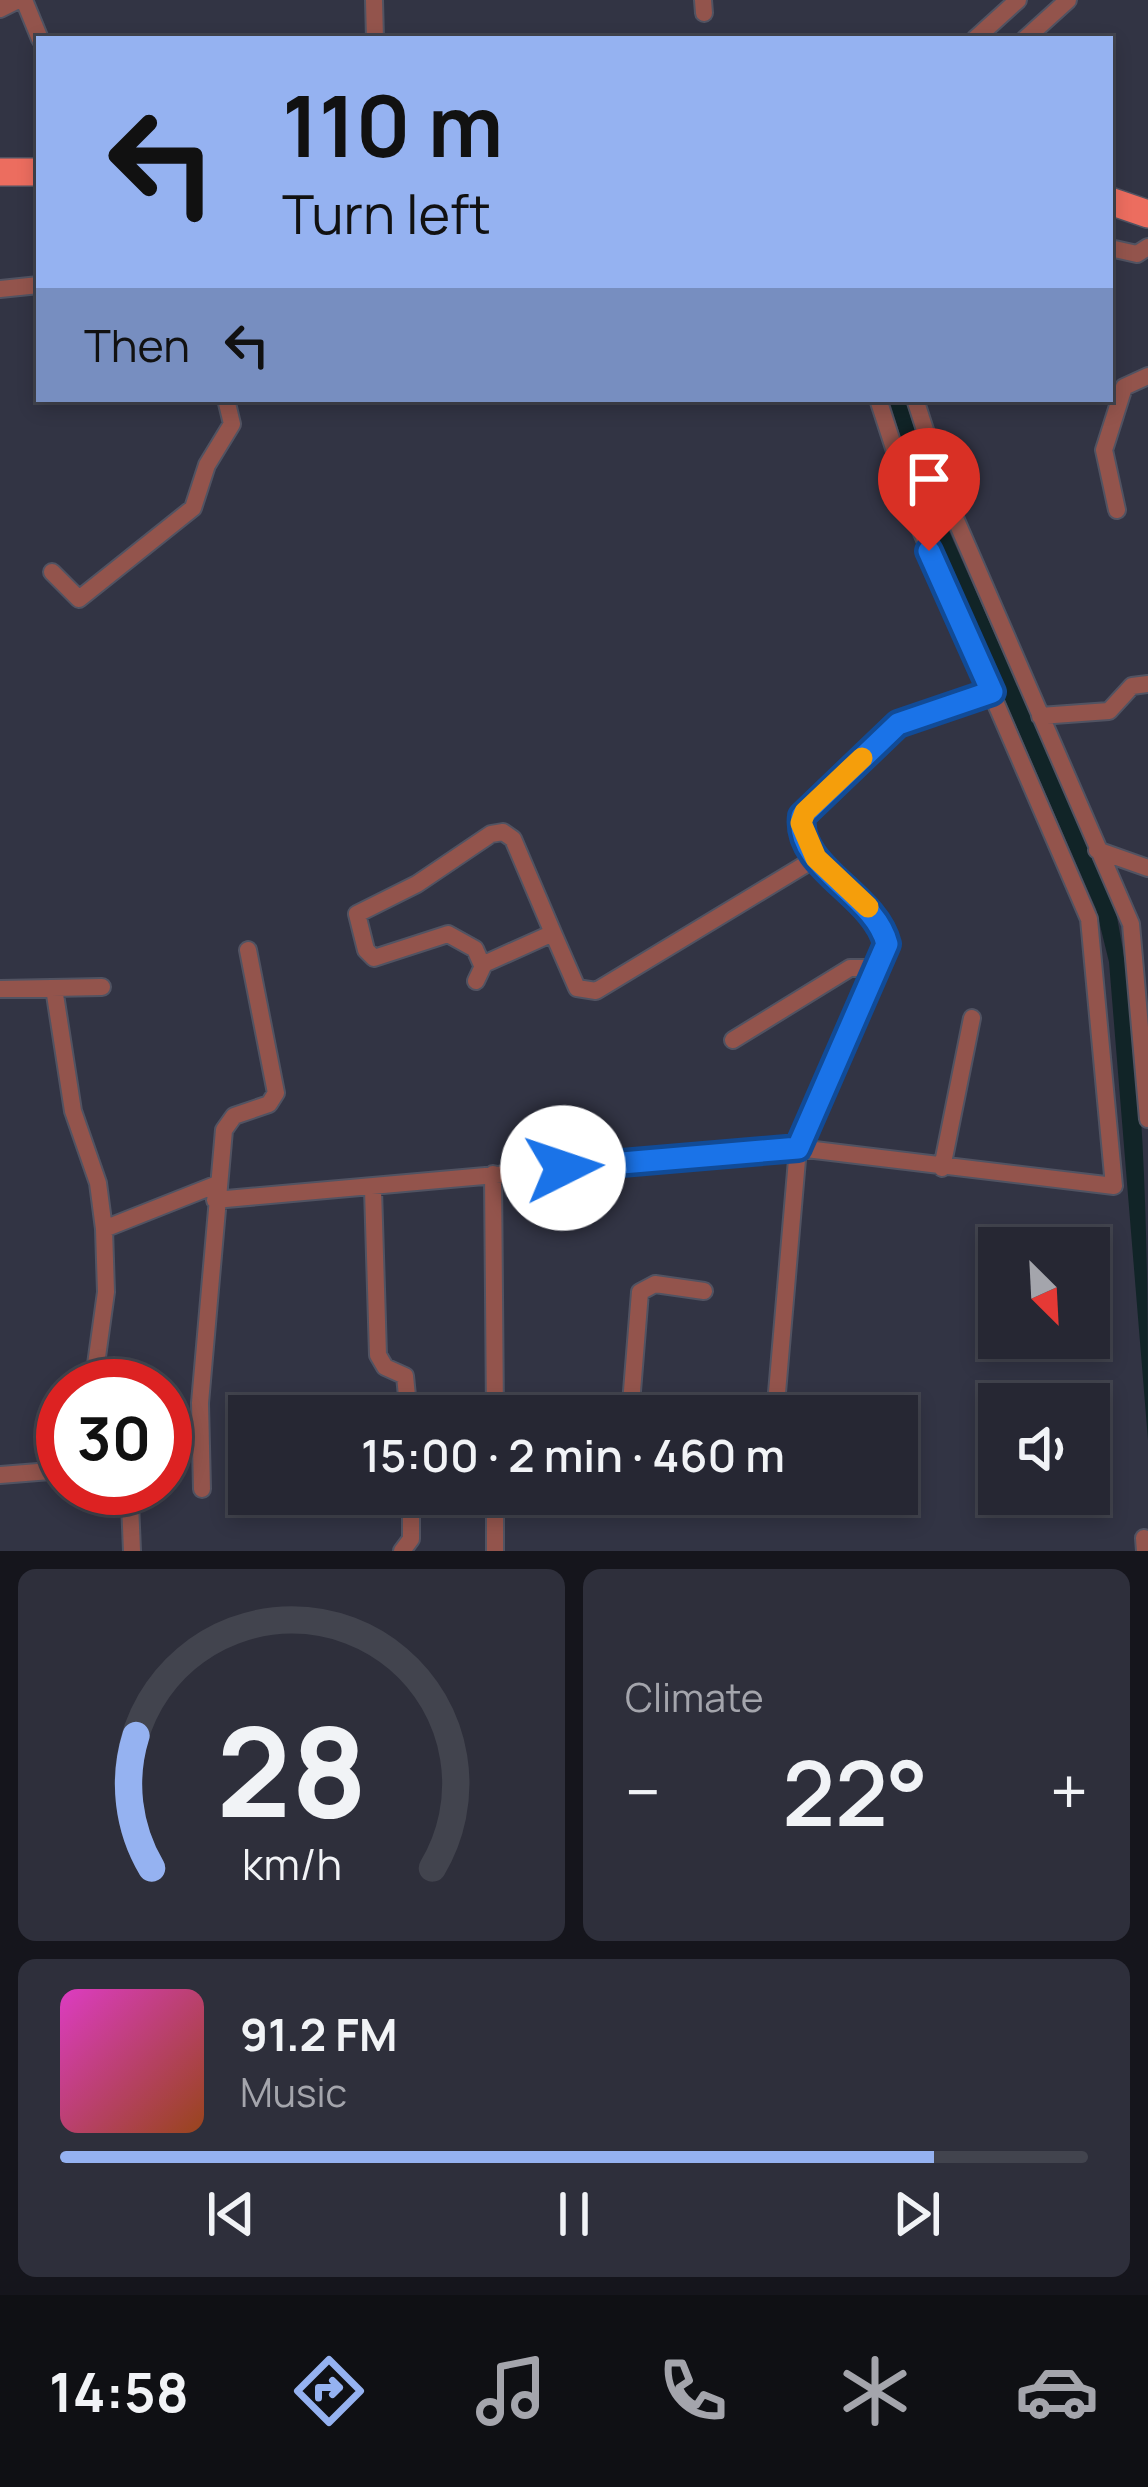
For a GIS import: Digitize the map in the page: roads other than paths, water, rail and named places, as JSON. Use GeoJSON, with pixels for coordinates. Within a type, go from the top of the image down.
{"type":"FeatureCollection","features":[{"type":"Feature","properties":{"kind":"main road"},"geometry":{"type":"LineString","coordinates":[[0,172],[36,172]]}},
{"type":"Feature","properties":{"kind":"main road"},"geometry":{"type":"LineString","coordinates":[[1113,202],[1148,214]]}},
{"type":"Feature","properties":{"kind":"street"},"geometry":{"type":"LineString","coordinates":[[0,9],[21,0],[39,36]]}},
{"type":"Feature","properties":{"kind":"street"},"geometry":{"type":"LineString","coordinates":[[374,0],[375,36]]}},
{"type":"Feature","properties":{"kind":"street"},"geometry":{"type":"LineString","coordinates":[[978,36],[1018,0]]}},
{"type":"Feature","properties":{"kind":"street"},"geometry":{"type":"LineString","coordinates":[[1028,36],[1069,0]]}},
{"type":"Feature","properties":{"kind":"street"},"geometry":{"type":"LineString","coordinates":[[1113,249],[1137,254],[1148,247]]}},
{"type":"Feature","properties":{"kind":"street"},"geometry":{"type":"LineString","coordinates":[[0,289],[36,285]]}},
{"type":"Feature","properties":{"kind":"street"},"geometry":{"type":"LineString","coordinates":[[1117,510],[1104,450],[1124,387],[1148,376]]}},
{"type":"Feature","properties":{"kind":"street"},"geometry":{"type":"LineString","coordinates":[[52,572],[79,599],[184,517],[232,424],[227,402]]}},
{"type":"Feature","properties":{"kind":"street"},"geometry":{"type":"LineString","coordinates":[[104,1229],[215,1192],[373,1189],[798,1148],[1114,1186],[1088,920],[920,528],[879,402]]}},
{"type":"Feature","properties":{"kind":"street"},"geometry":{"type":"LineString","coordinates":[[916,402],[949,504],[1131,924],[1148,1119]]}},
{"type":"Feature","properties":{"kind":"street"},"geometry":{"type":"LineString","coordinates":[[1040,716],[1109,710],[1132,686],[1148,684]]}},
{"type":"Feature","properties":{"kind":"street"},"geometry":{"type":"LineString","coordinates":[[777,1395],[798,1148],[887,944],[875,914],[816,858],[801,827],[802,816],[901,722],[992,692]]}},
{"type":"Feature","properties":{"kind":"street"},"geometry":{"type":"LineString","coordinates":[[553,933],[479,973],[475,950],[448,934],[374,958],[366,950],[357,914],[503,832],[513,839],[578,988],[596,991],[816,858]]}},
{"type":"Feature","properties":{"kind":"street"},"geometry":{"type":"LineString","coordinates":[[1096,850],[1148,868]]}},
{"type":"Feature","properties":{"kind":"street"},"geometry":{"type":"LineString","coordinates":[[202,1489],[200,1403],[215,1192],[229,1120],[269,1104],[276,1093],[248,950]]}},
{"type":"Feature","properties":{"kind":"street"},"geometry":{"type":"LineString","coordinates":[[733,1040],[850,968],[875,968]]}},
{"type":"Feature","properties":{"kind":"street"},"geometry":{"type":"LineString","coordinates":[[0,989],[101,987]]}},
{"type":"Feature","properties":{"kind":"street"},"geometry":{"type":"LineString","coordinates":[[54,988],[74,1111],[98,1183],[104,1229],[106,1292],[97,1359]]}},
{"type":"Feature","properties":{"kind":"street"},"geometry":{"type":"LineString","coordinates":[[942,1168],[972,1018]]}},
{"type":"Feature","properties":{"kind":"street"},"geometry":{"type":"LineString","coordinates":[[493,1174],[495,1395]]}},
{"type":"Feature","properties":{"kind":"street"},"geometry":{"type":"LineString","coordinates":[[373,1189],[378,1355],[385,1367],[405,1376],[407,1395]]}},
{"type":"Feature","properties":{"kind":"street"},"geometry":{"type":"LineString","coordinates":[[632,1395],[640,1292],[655,1284],[704,1291]]}},
{"type":"Feature","properties":{"kind":"street"},"geometry":{"type":"LineString","coordinates":[[0,1475],[36,1472]]}},
{"type":"Feature","properties":{"kind":"street"},"geometry":{"type":"LineString","coordinates":[[130,1515],[132,1551]]}},
{"type":"Feature","properties":{"kind":"street"},"geometry":{"type":"LineString","coordinates":[[402,1551],[411,1539],[410,1515]]}},
{"type":"Feature","properties":{"kind":"street"},"geometry":{"type":"LineString","coordinates":[[495,1515],[496,1551]]}}]}
